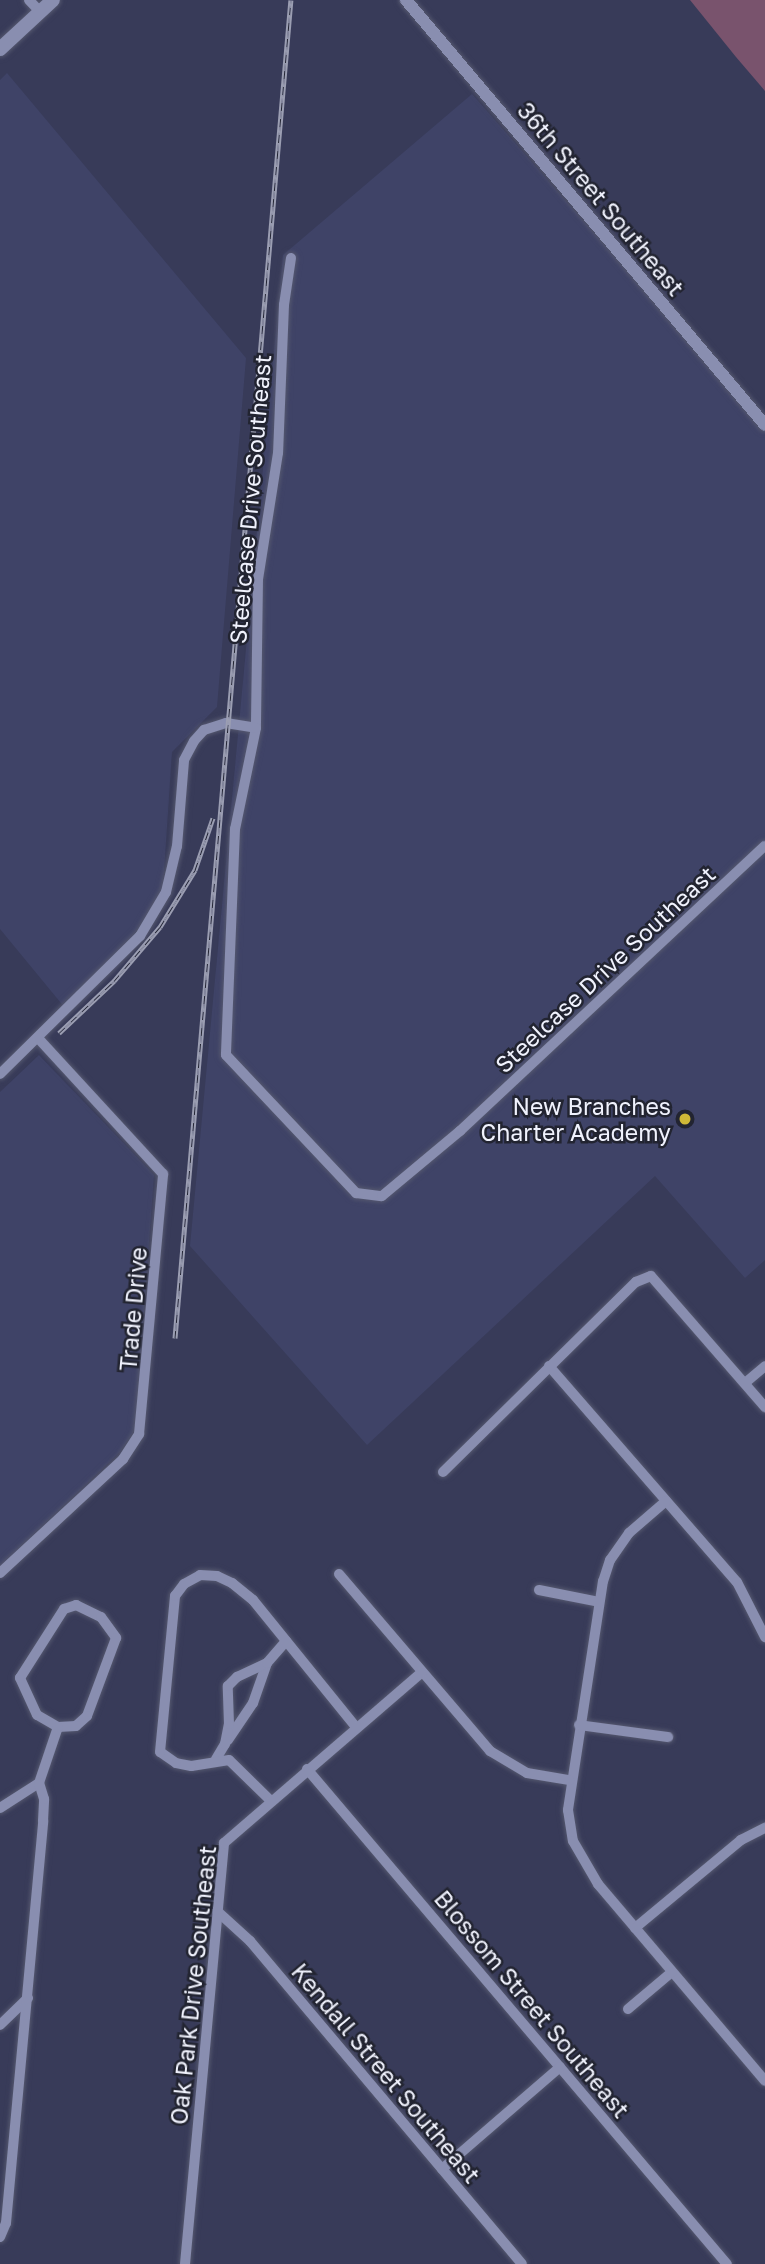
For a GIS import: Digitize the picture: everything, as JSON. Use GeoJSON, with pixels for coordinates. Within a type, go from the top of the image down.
{"type":"FeatureCollection","features":[{"type":"Feature","properties":{"kind":"main road"},"geometry":{"type":"LineString","coordinates":[[3,41],[53,0]]}},
{"type":"Feature","properties":{"kind":"street"},"geometry":{"type":"LineString","coordinates":[[29,0],[40,12]]}},
{"type":"Feature","properties":{"kind":"street","name":"36th Street Southeast"},"geometry":{"type":"LineString","coordinates":[[406,0],[765,425]]}},
{"type":"Feature","properties":{"kind":"street","name":"Steelcase Drive Southeast"},"geometry":{"type":"LineString","coordinates":[[291,258],[284,305],[278,453],[258,579],[256,728],[236,829],[226,1055],[356,1193],[370,1197],[382,1196],[460,1132],[765,846]]}},
{"type":"Feature","properties":{"kind":"street"},"geometry":{"type":"LineString","coordinates":[[0,1074],[141,936],[166,892],[177,846],[184,760],[194,741],[204,730],[226,723],[256,728]]}},
{"type":"Feature","properties":{"kind":"street","name":"Trade Drive"},"geometry":{"type":"LineString","coordinates":[[0,1573],[123,1459],[139,1434],[163,1174],[38,1038]]}},
{"type":"Feature","properties":{"kind":"street"},"geometry":{"type":"LineString","coordinates":[[443,1472],[636,1282],[651,1276],[765,1407]]}},
{"type":"Feature","properties":{"kind":"street"},"geometry":{"type":"LineString","coordinates":[[549,1366],[737,1582],[765,1637]]}},
{"type":"Feature","properties":{"kind":"street"},"geometry":{"type":"LineString","coordinates":[[744,1383],[765,1366]]}},
{"type":"Feature","properties":{"kind":"street"},"geometry":{"type":"LineString","coordinates":[[666,1501],[629,1533],[610,1560],[599,1602],[569,1780],[573,1841],[598,1884],[765,2081]]}},
{"type":"Feature","properties":{"kind":"street"},"geometry":{"type":"LineString","coordinates":[[339,1574],[490,1751],[527,1773],[569,1780]]}},
{"type":"Feature","properties":{"kind":"street"},"geometry":{"type":"LineString","coordinates":[[270,1800],[229,1760],[216,1759],[191,1766],[166,1759],[160,1752],[175,1596],[200,1575],[217,1576],[253,1600],[356,1727]]}},
{"type":"Feature","properties":{"kind":"street"},"geometry":{"type":"LineString","coordinates":[[539,1590],[599,1602]]}},
{"type":"Feature","properties":{"kind":"street"},"geometry":{"type":"LineString","coordinates":[[76,1605],[101,1617],[116,1638],[87,1716],[76,1726],[58,1727],[37,1715],[20,1678],[64,1609],[76,1605]]}},
{"type":"Feature","properties":{"kind":"street"},"geometry":{"type":"LineString","coordinates":[[225,1744],[228,1686],[237,1677],[267,1663],[286,1642]]}},
{"type":"Feature","properties":{"kind":"street"},"geometry":{"type":"LineString","coordinates":[[216,1759],[253,1703],[267,1663]]}},
{"type":"Feature","properties":{"kind":"street","name":"Oak Park Drive Southeast"},"geometry":{"type":"LineString","coordinates":[[185,2264],[224,1843],[270,1800],[421,1673]]}},
{"type":"Feature","properties":{"kind":"street"},"geometry":{"type":"LineString","coordinates":[[579,1725],[668,1737]]}},
{"type":"Feature","properties":{"kind":"street"},"geometry":{"type":"LineString","coordinates":[[2,2233],[28,1998],[43,1821],[44,1799],[39,1783],[58,1727]]}},
{"type":"Feature","properties":{"kind":"street","name":"Blossom Street Southeast"},"geometry":{"type":"LineString","coordinates":[[307,1769],[727,2264]]}},
{"type":"Feature","properties":{"kind":"street"},"geometry":{"type":"LineString","coordinates":[[0,1808],[39,1783]]}},
{"type":"Feature","properties":{"kind":"street"},"geometry":{"type":"LineString","coordinates":[[635,1928],[732,1847],[765,1828]]}},
{"type":"Feature","properties":{"kind":"street","name":"Kendall Street Southeast"},"geometry":{"type":"LineString","coordinates":[[217,1911],[250,1941],[522,2264]]}},
{"type":"Feature","properties":{"kind":"street"},"geometry":{"type":"LineString","coordinates":[[628,2009],[672,1972]]}},
{"type":"Feature","properties":{"kind":"street"},"geometry":{"type":"LineString","coordinates":[[0,2025],[28,1998]]}},
{"type":"Feature","properties":{"kind":"street"},"geometry":{"type":"LineString","coordinates":[[442,2169],[560,2067]]}},
{"type":"Feature","properties":{"kind":"shaded area"},"geometry":{"type":"Polygon","coordinates":[[[690,0],[765,0],[765,91],[736,57],[690,0]]]}},
{"type":"Feature","properties":{"kind":"shaded area"},"geometry":{"type":"Polygon","coordinates":[[[7,73],[246,358],[217,707],[172,752],[163,886],[145,920],[112,963],[65,1008],[0,929],[0,80],[7,73]]]}},
{"type":"Feature","properties":{"kind":"shaded area"},"geometry":{"type":"Polygon","coordinates":[[[472,94],[765,428],[765,1260],[745,1278],[655,1176],[367,1445],[190,1246],[283,255],[472,94]]]}},
{"type":"Feature","properties":{"kind":"shaded area"},"geometry":{"type":"Polygon","coordinates":[[[39,1055],[154,1175],[135,1430],[120,1452],[0,1566],[0,1092],[39,1055]]]}},
{"type":"Feature","properties":{"kind":"railway"},"geometry":{"type":"LineString","coordinates":[[175,1338],[291,0]]}},
{"type":"Feature","properties":{"kind":"railway"},"geometry":{"type":"LineString","coordinates":[[59,1033],[114,981],[160,927],[195,870],[213,818]]}},
{"type":"Feature","properties":{"kind":"place","name":"New Branches Charter Academy"},"geometry":{"type":"Point","coordinates":[685,1119]}}]}
